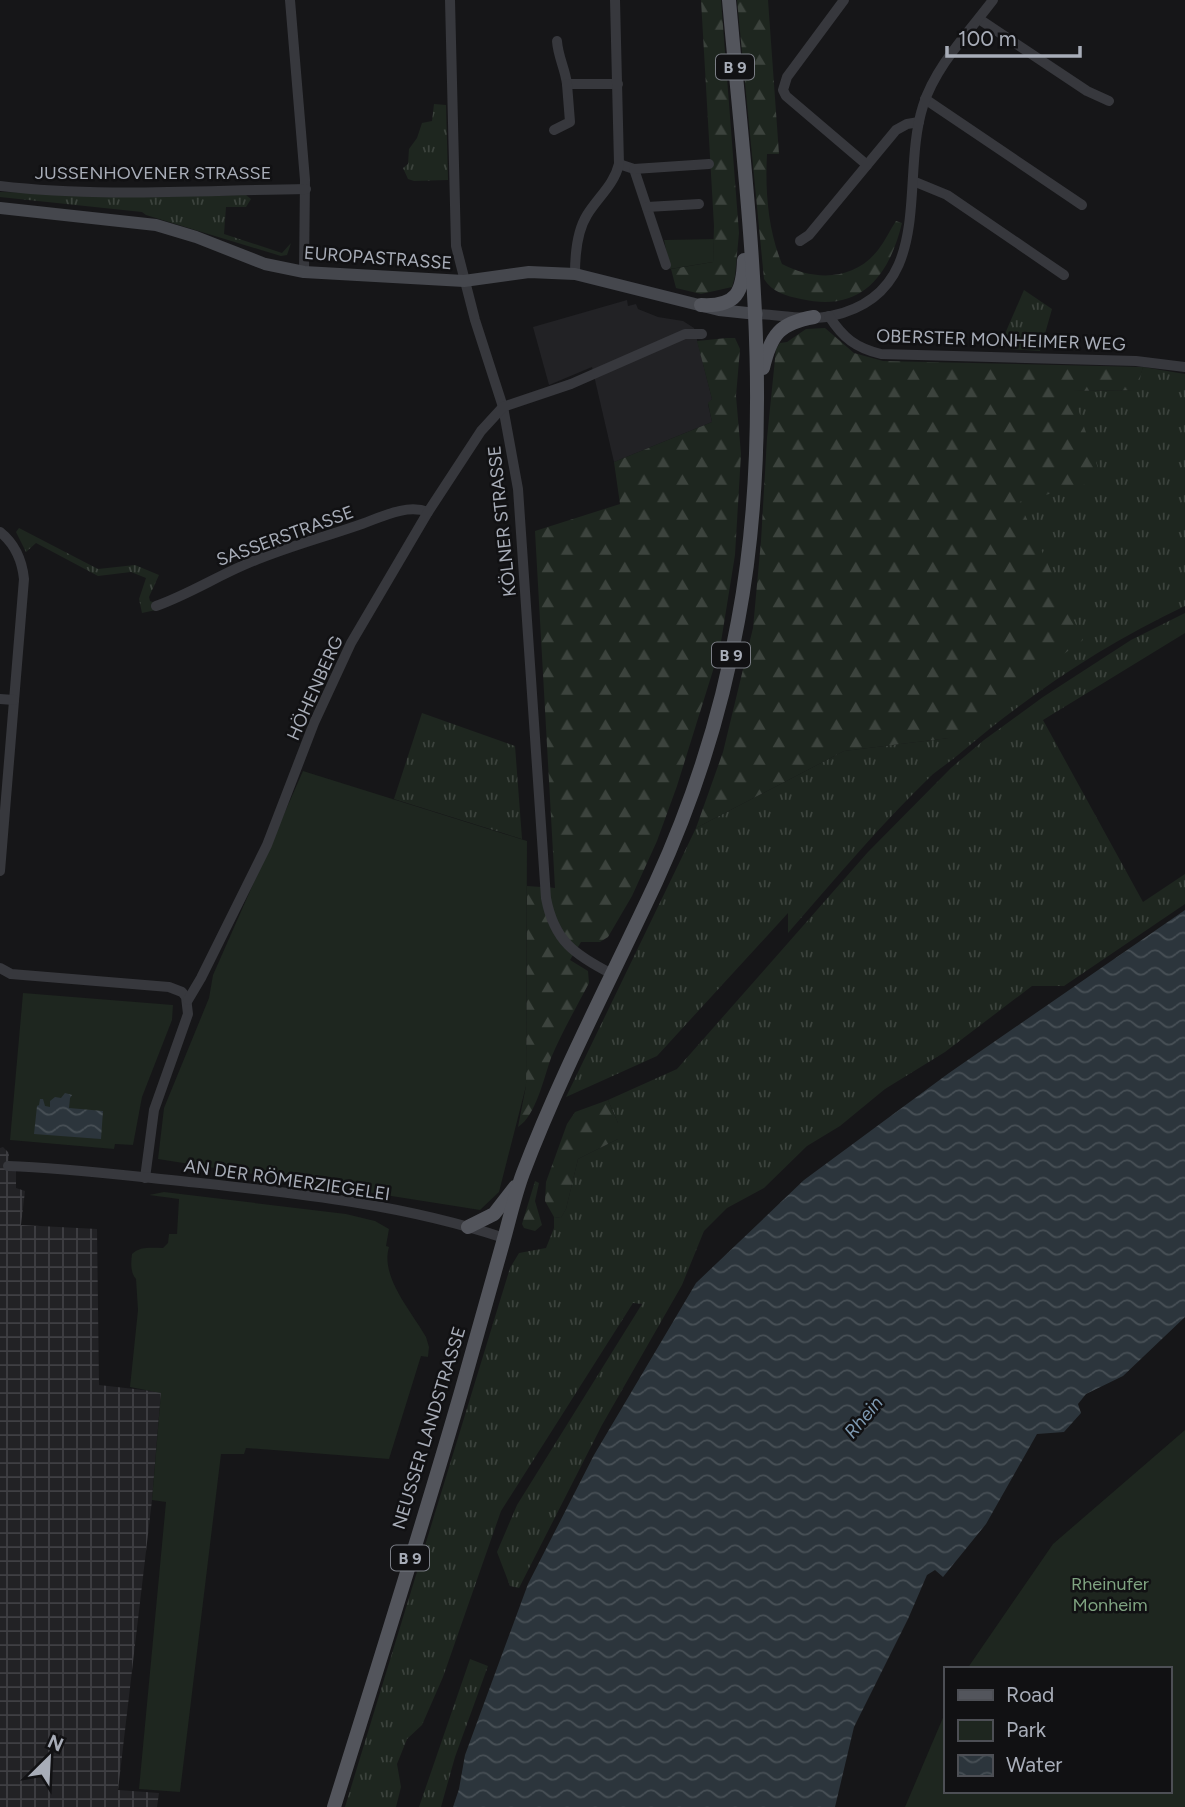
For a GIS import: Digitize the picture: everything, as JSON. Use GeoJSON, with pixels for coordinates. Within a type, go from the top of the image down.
{"type":"FeatureCollection","features":[{"type":"Feature","properties":{"kind":"main road","name":"B 9"},"geometry":{"type":"LineString","coordinates":[[504,1238],[520,1181],[572,1054],[657,880],[680,825],[700,768],[728,671],[738,622],[750,544],[758,390],[757,314],[729,0]]}},
{"type":"Feature","properties":{"kind":"main road","name":"EUROPASTRASSE"},"geometry":{"type":"LineString","coordinates":[[0,208],[156,225],[196,237],[265,264],[304,272],[464,281],[529,272],[575,274],[732,312],[757,314]]}},
{"type":"Feature","properties":{"kind":"main road"},"geometry":{"type":"LineString","coordinates":[[701,305],[724,304],[740,290],[743,282],[744,250],[749,234]]}},
{"type":"Feature","properties":{"kind":"main road"},"geometry":{"type":"LineString","coordinates":[[758,390],[768,351],[777,333],[793,321],[822,317]]}},
{"type":"Feature","properties":{"kind":"main road"},"geometry":{"type":"LineString","coordinates":[[468,1227],[494,1214],[520,1181]]}},
{"type":"Feature","properties":{"kind":"main road","name":"NEUSSER LANDSTRASSE"},"geometry":{"type":"LineString","coordinates":[[334,1807],[448,1433],[504,1238]]}},
{"type":"Feature","properties":{"kind":"street"},"geometry":{"type":"LineString","coordinates":[[290,0],[306,188],[304,272]]}},
{"type":"Feature","properties":{"kind":"street","name":"KÖLNER STRASSE"},"geometry":{"type":"LineString","coordinates":[[450,0],[456,246],[464,281],[503,407],[518,489],[546,898],[550,917],[564,942],[612,974]]}},
{"type":"Feature","properties":{"kind":"street"},"geometry":{"type":"LineString","coordinates":[[575,274],[576,253],[584,218],[616,175],[619,164],[615,0]]}},
{"type":"Feature","properties":{"kind":"street"},"geometry":{"type":"LineString","coordinates":[[844,0],[787,77],[783,90],[786,96],[867,165]]}},
{"type":"Feature","properties":{"kind":"street"},"geometry":{"type":"LineString","coordinates":[[757,314],[822,317],[850,310],[873,298],[889,282],[905,250],[910,228],[919,122],[925,99],[942,68],[993,0]]}},
{"type":"Feature","properties":{"kind":"street"},"geometry":{"type":"LineString","coordinates":[[979,19],[1087,91],[1109,101]]}},
{"type":"Feature","properties":{"kind":"street"},"geometry":{"type":"LineString","coordinates":[[554,130],[570,122],[565,67],[558,55],[558,41]]}},
{"type":"Feature","properties":{"kind":"street"},"geometry":{"type":"LineString","coordinates":[[567,84],[618,84]]}},
{"type":"Feature","properties":{"kind":"street"},"geometry":{"type":"LineString","coordinates":[[925,99],[1082,205]]}},
{"type":"Feature","properties":{"kind":"street"},"geometry":{"type":"LineString","coordinates":[[800,241],[809,235],[896,130],[919,122]]}},
{"type":"Feature","properties":{"kind":"street"},"geometry":{"type":"LineString","coordinates":[[619,164],[634,169],[709,164]]}},
{"type":"Feature","properties":{"kind":"street"},"geometry":{"type":"LineString","coordinates":[[634,169],[666,265]]}},
{"type":"Feature","properties":{"kind":"street"},"geometry":{"type":"LineString","coordinates":[[913,181],[947,195],[1064,275]]}},
{"type":"Feature","properties":{"kind":"street","name":"JUSSENHOVENER STRASSE"},"geometry":{"type":"LineString","coordinates":[[0,186],[131,191],[306,188]]}},
{"type":"Feature","properties":{"kind":"street"},"geometry":{"type":"LineString","coordinates":[[647,207],[699,204]]}},
{"type":"Feature","properties":{"kind":"street","name":"OBERSTER MONHEIMER WEG"},"geometry":{"type":"LineString","coordinates":[[822,317],[848,341],[864,350],[881,354],[1136,360],[1185,367]]}},
{"type":"Feature","properties":{"kind":"street"},"geometry":{"type":"LineString","coordinates":[[503,407],[571,384],[685,334],[702,334]]}},
{"type":"Feature","properties":{"kind":"street","name":"HÖHENBERG"},"geometry":{"type":"LineString","coordinates":[[188,1000],[267,845],[314,723],[351,643],[428,512],[481,431],[503,407]]}},
{"type":"Feature","properties":{"kind":"street","name":"SASSERSTRASSE"},"geometry":{"type":"LineString","coordinates":[[156,606],[247,564],[319,537],[402,510],[417,508],[428,512]]}},
{"type":"Feature","properties":{"kind":"street"},"geometry":{"type":"LineString","coordinates":[[0,532],[16,550],[23,567],[24,579],[0,872]]}},
{"type":"Feature","properties":{"kind":"street"},"geometry":{"type":"LineString","coordinates":[[0,699],[14,700]]}},
{"type":"Feature","properties":{"kind":"street"},"geometry":{"type":"LineString","coordinates":[[0,968],[11,974],[169,987],[182,992],[188,1000],[184,1030],[154,1110],[145,1178]]}},
{"type":"Feature","properties":{"kind":"street","name":"AN DER RÖMERZIEGELEI"},"geometry":{"type":"LineString","coordinates":[[8,1166],[344,1199],[468,1227],[504,1238]]}},
{"type":"Feature","properties":{"kind":"shaded area"},"geometry":{"type":"Polygon","coordinates":[[[627,300],[628,306],[636,304],[638,309],[658,317],[683,321],[694,328],[712,399],[708,404],[712,422],[614,462],[592,367],[549,385],[533,327],[627,300]]]}},
{"type":"Feature","properties":{"kind":"shaded area"},"geometry":{"type":"Polygon","coordinates":[[[3,1147],[9,1153],[8,1166],[16,1168],[16,1188],[25,1191],[21,1225],[97,1229],[99,1385],[161,1392],[152,1500],[118,1790],[159,1793],[157,1807],[0,1807],[0,1148],[3,1147]]]}},
{"type":"Feature","properties":{"kind":"green space"},"geometry":{"type":"Polygon","coordinates":[[[701,0],[721,0],[739,233],[732,287],[701,294],[676,288],[671,269],[713,262],[714,226],[701,0]]]}},
{"type":"Feature","properties":{"kind":"green space"},"geometry":{"type":"Polygon","coordinates":[[[737,0],[768,0],[779,154],[767,154],[767,196],[773,238],[782,264],[794,270],[820,275],[846,273],[868,260],[881,247],[896,221],[902,223],[889,260],[880,274],[869,286],[840,301],[822,302],[790,296],[780,293],[764,279],[737,0]]]}},
{"type":"Feature","properties":{"kind":"green space"},"geometry":{"type":"Polygon","coordinates":[[[434,104],[446,105],[448,180],[414,181],[408,179],[403,168],[408,164],[409,149],[417,138],[422,123],[432,121],[434,104]]]}},
{"type":"Feature","properties":{"kind":"green space"},"geometry":{"type":"Polygon","coordinates":[[[0,192],[246,195],[251,199],[246,207],[226,207],[224,234],[282,253],[291,243],[287,255],[281,256],[142,212],[0,197],[0,192]]]}},
{"type":"Feature","properties":{"kind":"green space"},"geometry":{"type":"Polygon","coordinates":[[[714,239],[713,262],[670,269],[664,240],[714,239]]]}},
{"type":"Feature","properties":{"kind":"green space"},"geometry":{"type":"Polygon","coordinates":[[[1024,290],[1052,309],[1040,351],[1009,349],[1004,336],[1024,290]]]}},
{"type":"Feature","properties":{"kind":"green space"},"geometry":{"type":"Polygon","coordinates":[[[825,328],[854,353],[883,361],[1143,367],[1137,390],[1072,391],[1102,480],[1019,502],[1083,640],[949,738],[844,751],[696,828],[723,752],[753,628],[776,349],[780,343],[787,342],[806,329],[825,328]]]}},
{"type":"Feature","properties":{"kind":"green space"},"geometry":{"type":"Polygon","coordinates":[[[735,338],[740,349],[736,396],[741,454],[735,555],[720,648],[677,786],[657,841],[632,896],[608,937],[600,942],[581,942],[570,960],[588,971],[589,983],[555,1048],[535,1105],[518,1127],[526,1086],[527,886],[555,888],[535,531],[620,504],[614,462],[712,422],[708,403],[712,399],[697,341],[735,338]]]}},
{"type":"Feature","properties":{"kind":"green space"},"geometry":{"type":"Polygon","coordinates":[[[1143,367],[1185,374],[1185,606],[1124,637],[1066,673],[984,733],[913,794],[858,852],[788,933],[788,913],[657,1056],[566,1097],[696,828],[844,751],[949,738],[1019,502],[1072,391],[1136,390],[1143,367]]]}},
{"type":"Feature","properties":{"kind":"green space"},"geometry":{"type":"Polygon","coordinates":[[[19,528],[98,569],[135,565],[159,575],[149,597],[150,601],[155,603],[156,610],[142,613],[139,599],[146,578],[131,572],[98,576],[36,543],[26,552],[16,532],[19,528]]]}},
{"type":"Feature","properties":{"kind":"green space"},"geometry":{"type":"Polygon","coordinates":[[[1185,613],[1185,633],[1043,720],[1143,902],[1185,874],[1185,904],[1064,986],[1032,986],[945,1052],[885,1089],[840,1126],[807,1146],[764,1188],[727,1208],[704,1231],[682,1285],[602,1425],[519,1588],[510,1586],[497,1552],[517,1505],[642,1304],[633,1303],[501,1511],[443,1677],[422,1725],[407,1739],[397,1764],[401,1787],[396,1807],[345,1807],[510,1268],[519,1253],[546,1248],[554,1228],[554,1217],[561,1218],[566,1209],[578,1159],[618,1139],[618,1123],[608,1100],[677,1069],[868,852],[951,768],[984,740],[1043,697],[1131,640],[1185,613]]]}},
{"type":"Feature","properties":{"kind":"green space"},"geometry":{"type":"Polygon","coordinates":[[[422,713],[515,746],[522,839],[394,799],[422,713]]]}},
{"type":"Feature","properties":{"kind":"green space"},"geometry":{"type":"Polygon","coordinates":[[[303,771],[527,841],[526,1086],[499,1192],[480,1210],[158,1159],[164,1108],[209,998],[213,975],[303,771]]]}},
{"type":"Feature","properties":{"kind":"green space"},"geometry":{"type":"Polygon","coordinates":[[[23,993],[173,1005],[172,1020],[142,1097],[133,1145],[115,1144],[114,1149],[10,1140],[23,993]]]}},
{"type":"Feature","properties":{"kind":"green space"},"geometry":{"type":"Polygon","coordinates":[[[608,1100],[618,1123],[618,1139],[578,1159],[566,1209],[561,1218],[554,1217],[545,1201],[546,1182],[567,1124],[575,1112],[608,1100]]]}},
{"type":"Feature","properties":{"kind":"green space"},"geometry":{"type":"Polygon","coordinates":[[[535,1181],[539,1183],[535,1201],[542,1225],[535,1231],[524,1228],[522,1224],[535,1181]]]}},
{"type":"Feature","properties":{"kind":"green space"},"geometry":{"type":"Polygon","coordinates":[[[164,1192],[346,1214],[375,1221],[389,1229],[386,1246],[389,1247],[387,1258],[393,1282],[426,1337],[429,1347],[428,1357],[421,1356],[389,1459],[246,1448],[244,1454],[221,1454],[180,1792],[139,1789],[166,1502],[152,1500],[161,1393],[130,1387],[138,1310],[136,1279],[131,1260],[135,1251],[163,1248],[168,1243],[169,1234],[177,1234],[179,1199],[149,1195],[164,1192]]]}},
{"type":"Feature","properties":{"kind":"green space","name":"Rheinufer Monheim"},"geometry":{"type":"Polygon","coordinates":[[[1185,1430],[1185,1807],[905,1807],[944,1715],[944,1793],[1171,1793],[1171,1667],[968,1667],[1053,1544],[1185,1430]]]}},
{"type":"Feature","properties":{"kind":"green space"},"geometry":{"type":"Polygon","coordinates":[[[470,1659],[488,1666],[455,1757],[441,1807],[419,1807],[470,1659]]]}},
{"type":"Feature","properties":{"kind":"water","name":"Rhein"},"geometry":{"type":"Polygon","coordinates":[[[1185,910],[1185,1317],[1123,1376],[1086,1394],[1078,1404],[1081,1413],[1064,1432],[1037,1434],[986,1524],[943,1577],[935,1570],[927,1575],[854,1727],[835,1807],[453,1807],[465,1755],[528,1584],[594,1455],[696,1283],[804,1180],[949,1073],[1185,910]]]}},
{"type":"Feature","properties":{"kind":"water"},"geometry":{"type":"Polygon","coordinates":[[[65,1093],[72,1095],[69,1108],[103,1111],[101,1139],[34,1134],[40,1099],[43,1099],[45,1106],[50,1107],[50,1101],[55,1097],[61,1098],[65,1093]]]}}]}
